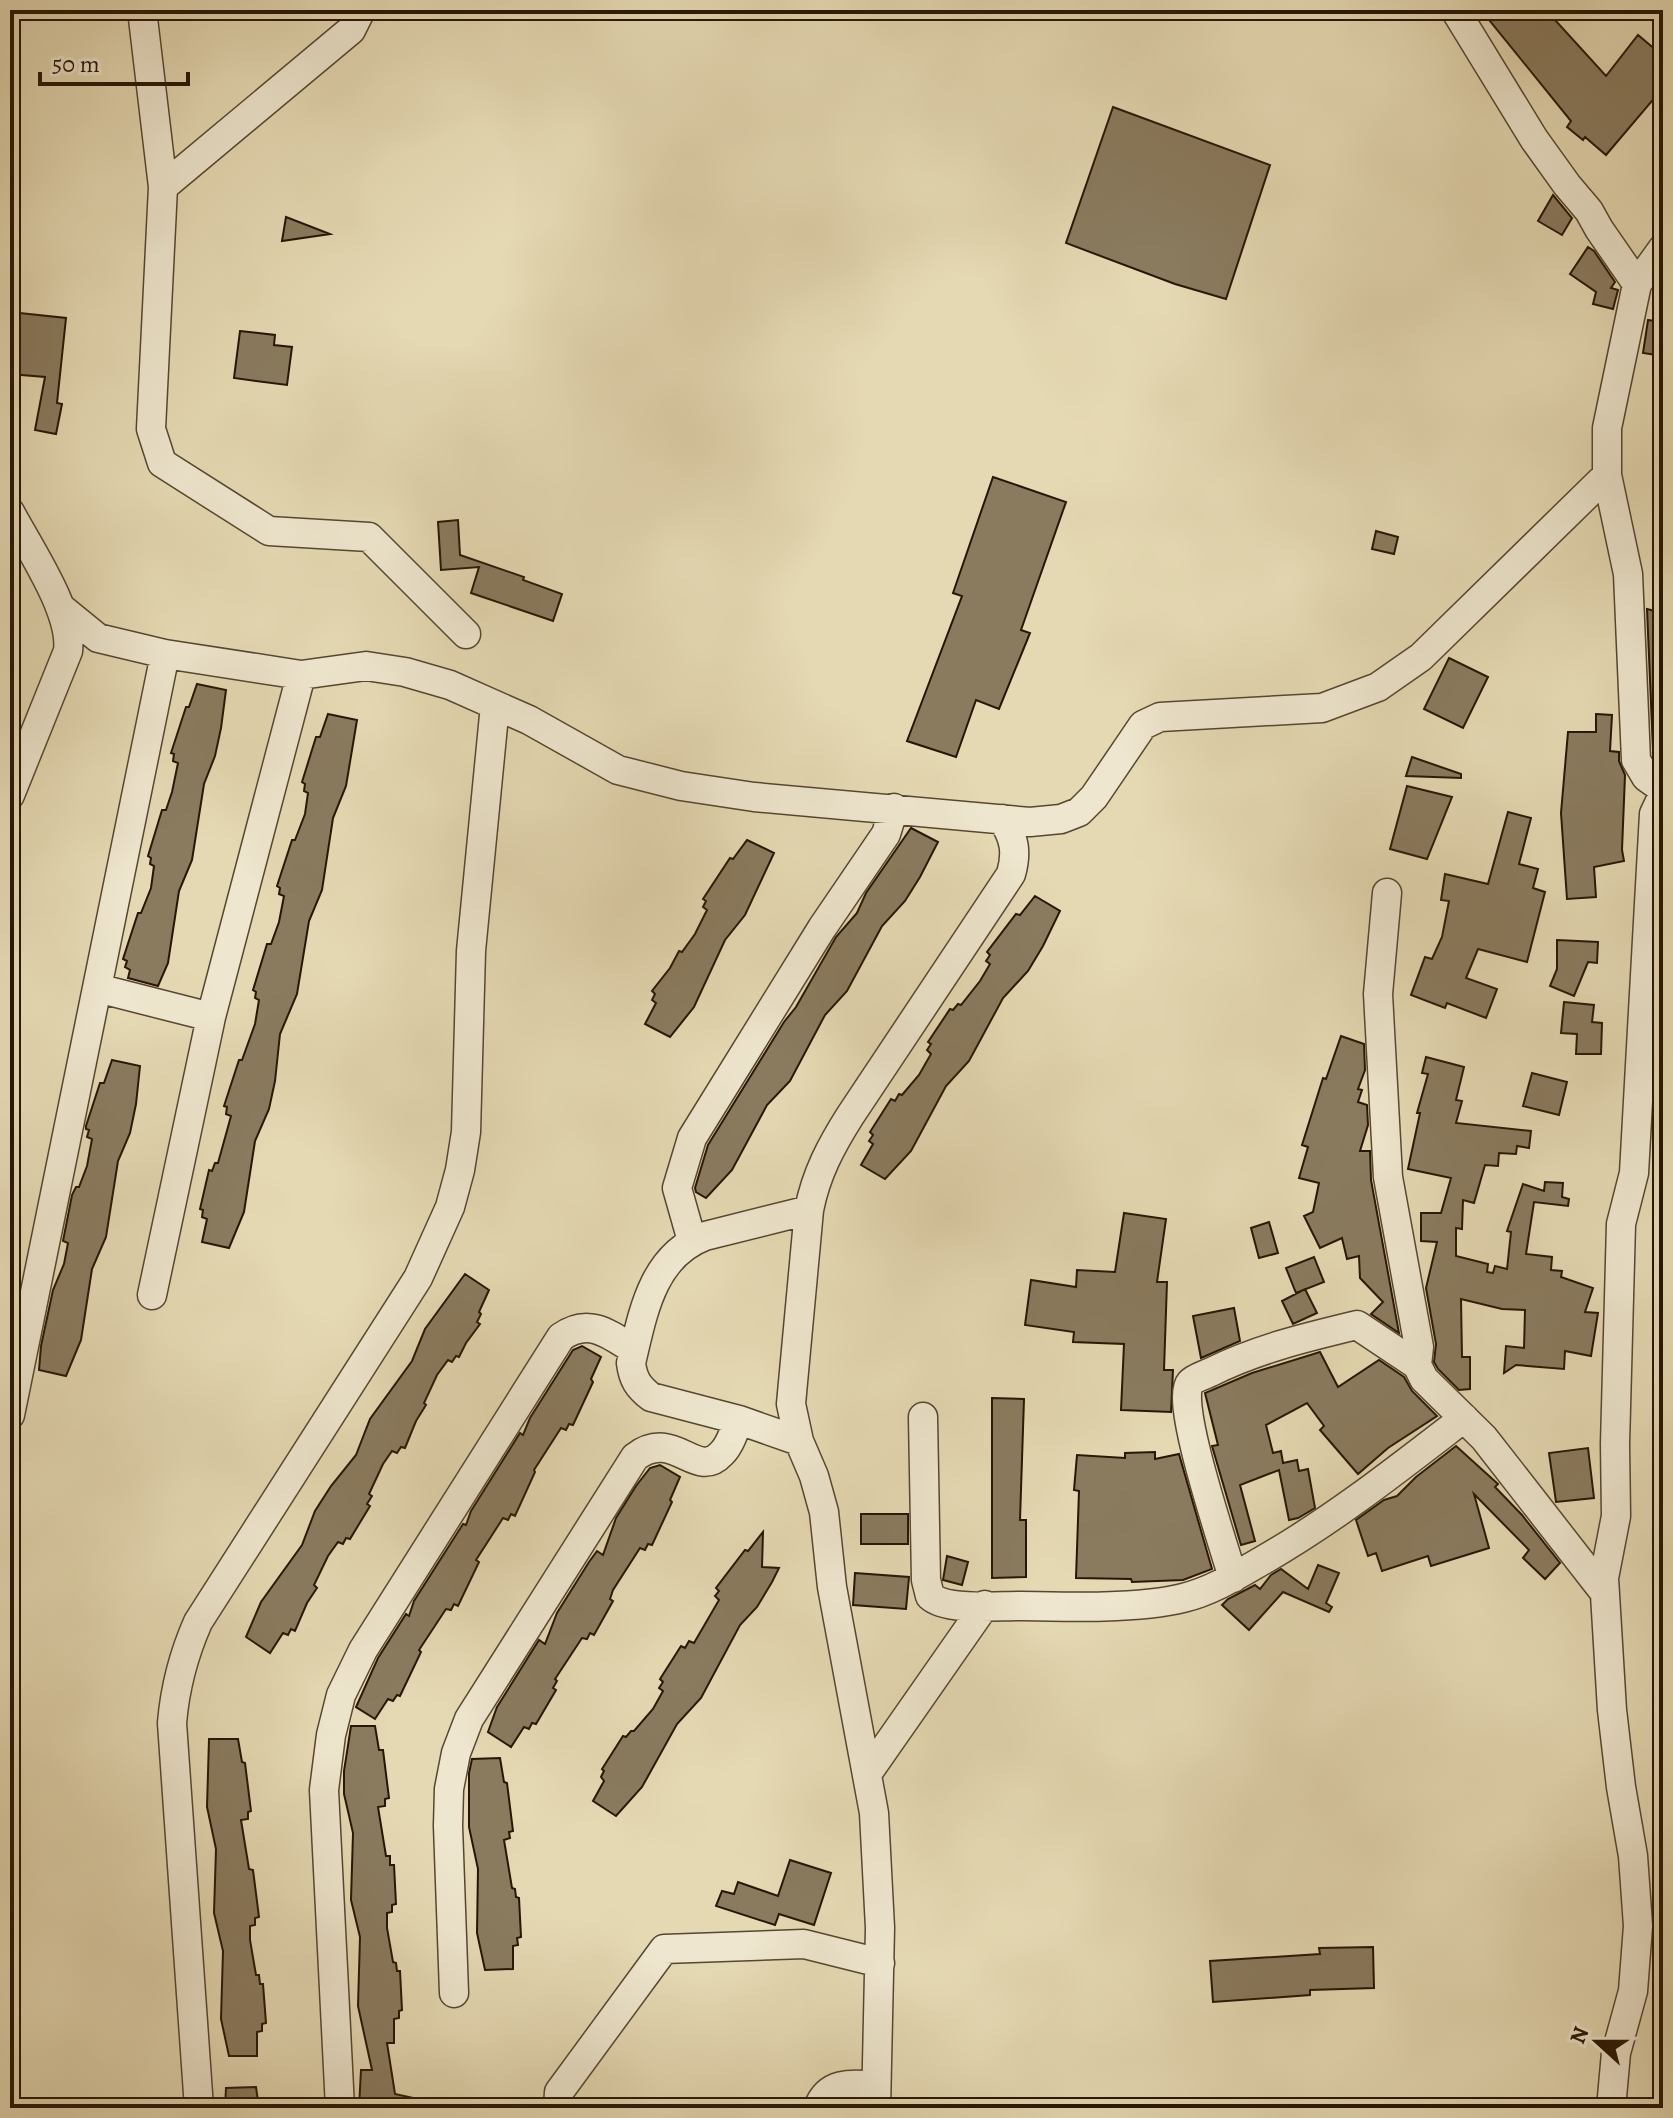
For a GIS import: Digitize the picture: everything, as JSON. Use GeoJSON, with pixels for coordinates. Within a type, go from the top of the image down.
{"type":"FeatureCollection","features":[{"type":"Feature","properties":{"kind":"street"},"geometry":{"type":"LineString","coordinates":[[142,10],[163,187],[151,429],[162,463],[269,531],[369,537],[466,634]]}},
{"type":"Feature","properties":{"kind":"street"},"geometry":{"type":"LineString","coordinates":[[163,187],[351,30],[361,10]]}},
{"type":"Feature","properties":{"kind":"street"},"geometry":{"type":"LineString","coordinates":[[1455,10],[1534,139],[1589,211],[1637,284]]}},
{"type":"Feature","properties":{"kind":"street"},"geometry":{"type":"LineString","coordinates":[[1611,2108],[1616,2053],[1633,1991],[1638,1926],[1633,1856],[1616,1753],[1604,1592],[1605,1564],[1616,1516],[1621,1224],[1634,1173],[1654,814],[1663,792],[1646,777],[1636,760],[1628,574],[1607,475],[1607,428],[1637,284],[1663,248]]}},
{"type":"Feature","properties":{"kind":"street"},"geometry":{"type":"LineString","coordinates":[[60,607],[98,638],[165,654],[301,675],[366,666],[405,672],[450,685],[529,720],[618,770],[668,783],[754,797],[1030,822],[1061,819],[1079,812],[1094,797],[1143,725],[1160,717],[1322,708],[1378,687],[1421,657],[1607,475]]}},
{"type":"Feature","properties":{"kind":"street"},"geometry":{"type":"LineString","coordinates":[[10,512],[69,628],[68,651],[10,795]]}},
{"type":"Feature","properties":{"kind":"street"},"geometry":{"type":"LineString","coordinates":[[68,651],[80,642],[98,638]]}},
{"type":"Feature","properties":{"kind":"street"},"geometry":{"type":"LineString","coordinates":[[10,1415],[165,654]]}},
{"type":"Feature","properties":{"kind":"street"},"geometry":{"type":"LineString","coordinates":[[152,1295],[211,1017],[301,675]]}},
{"type":"Feature","properties":{"kind":"street"},"geometry":{"type":"LineString","coordinates":[[199,2108],[173,1735],[175,1688],[184,1654],[198,1622],[418,1278],[450,1207],[466,1132],[471,951],[495,705]]}},
{"type":"Feature","properties":{"kind":"street"},"geometry":{"type":"LineString","coordinates":[[692,1241],[677,1188],[692,1138],[822,928],[886,834],[894,808]]}},
{"type":"Feature","properties":{"kind":"street"},"geometry":{"type":"LineString","coordinates":[[818,2108],[825,2094],[838,2086],[876,2097],[880,1963],[877,1850],[867,1774],[832,1587],[824,1512],[792,1413],[791,1384],[809,1210],[814,1184],[828,1151],[1011,874],[1015,845],[1002,819]]}},
{"type":"Feature","properties":{"kind":"street"},"geometry":{"type":"LineString","coordinates":[[1387,893],[1378,994],[1387,1161],[1419,1347],[1417,1365]]}},
{"type":"Feature","properties":{"kind":"street"},"geometry":{"type":"LineString","coordinates":[[97,988],[211,1017]]}},
{"type":"Feature","properties":{"kind":"street"},"geometry":{"type":"LineString","coordinates":[[799,1441],[739,1420],[651,1397],[633,1377],[631,1363],[655,1280],[670,1257],[692,1241],[809,1210]]}},
{"type":"Feature","properties":{"kind":"street"},"geometry":{"type":"LineString","coordinates":[[1233,1578],[1187,1419],[1186,1391],[1190,1382],[1228,1364],[1298,1339],[1357,1325],[1417,1365],[1424,1379],[1484,1438],[1604,1592]]}},
{"type":"Feature","properties":{"kind":"street"},"geometry":{"type":"LineString","coordinates":[[340,2108],[324,1790],[331,1735],[341,1695],[363,1650],[561,1337],[580,1327],[590,1327],[600,1329],[634,1350]]}},
{"type":"Feature","properties":{"kind":"street"},"geometry":{"type":"LineString","coordinates":[[923,1417],[926,1588],[936,1601],[943,1604],[985,1605],[1150,1602],[1182,1598],[1233,1578],[1323,1525],[1464,1418]]}},
{"type":"Feature","properties":{"kind":"street"},"geometry":{"type":"LineString","coordinates":[[454,1993],[449,1789],[456,1753],[469,1719],[635,1457],[644,1449],[656,1446],[668,1447],[700,1462],[711,1461],[721,1455],[739,1420]]}},
{"type":"Feature","properties":{"kind":"street"},"geometry":{"type":"LineString","coordinates":[[867,1774],[985,1605]]}},
{"type":"Feature","properties":{"kind":"street"},"geometry":{"type":"LineString","coordinates":[[558,2108],[559,2092],[664,1949],[804,1944],[880,1963]]}},
{"type":"Feature","properties":{"kind":"building"},"geometry":{"type":"Polygon","coordinates":[[[1481,10],[1546,10],[1606,76],[1638,35],[1663,56],[1663,88],[1606,155],[1567,127],[1571,121],[1481,10]]]}},
{"type":"Feature","properties":{"kind":"building"},"geometry":{"type":"Polygon","coordinates":[[[1113,107],[1270,165],[1226,299],[1175,284],[1066,243],[1113,107]]]}},
{"type":"Feature","properties":{"kind":"building"},"geometry":{"type":"Polygon","coordinates":[[[1553,195],[1572,218],[1562,235],[1538,221],[1553,195]]]}},
{"type":"Feature","properties":{"kind":"building"},"geometry":{"type":"Polygon","coordinates":[[[286,217],[330,234],[282,241],[286,217]]]}},
{"type":"Feature","properties":{"kind":"building"},"geometry":{"type":"Polygon","coordinates":[[[1588,247],[1615,282],[1611,288],[1618,290],[1613,309],[1593,304],[1596,292],[1570,274],[1588,247]]]}},
{"type":"Feature","properties":{"kind":"building"},"geometry":{"type":"Polygon","coordinates":[[[10,312],[66,318],[57,403],[62,404],[56,434],[35,430],[45,377],[10,374],[10,312]]]}},
{"type":"Feature","properties":{"kind":"building"},"geometry":{"type":"Polygon","coordinates":[[[1648,320],[1663,322],[1663,356],[1643,353],[1648,320]]]}},
{"type":"Feature","properties":{"kind":"building"},"geometry":{"type":"Polygon","coordinates":[[[240,331],[275,335],[274,345],[292,347],[287,385],[234,378],[240,331]]]}},
{"type":"Feature","properties":{"kind":"building"},"geometry":{"type":"Polygon","coordinates":[[[993,477],[1066,502],[1021,630],[1030,633],[999,709],[976,700],[956,757],[907,741],[962,596],[953,593],[993,477]]]}},
{"type":"Feature","properties":{"kind":"building"},"geometry":{"type":"Polygon","coordinates":[[[458,520],[460,555],[562,594],[553,621],[471,593],[479,567],[441,570],[438,522],[458,520]]]}},
{"type":"Feature","properties":{"kind":"building"},"geometry":{"type":"Polygon","coordinates":[[[1376,531],[1398,537],[1394,554],[1372,549],[1376,531]]]}},
{"type":"Feature","properties":{"kind":"building"},"geometry":{"type":"Polygon","coordinates":[[[1647,609],[1663,613],[1663,739],[1658,738],[1656,751],[1653,750],[1647,609]]]}},
{"type":"Feature","properties":{"kind":"building"},"geometry":{"type":"Polygon","coordinates":[[[1449,658],[1488,677],[1463,728],[1424,709],[1449,658]]]}},
{"type":"Feature","properties":{"kind":"building"},"geometry":{"type":"Polygon","coordinates":[[[197,684],[226,690],[215,756],[204,784],[192,860],[179,891],[168,963],[158,986],[128,978],[130,970],[125,967],[127,961],[123,959],[138,913],[141,913],[151,888],[154,866],[150,864],[151,858],[148,856],[162,810],[166,810],[172,792],[178,763],[173,761],[174,754],[171,753],[197,684]]]}},
{"type":"Feature","properties":{"kind":"building"},"geometry":{"type":"Polygon","coordinates":[[[328,714],[357,720],[346,786],[333,818],[322,890],[309,921],[297,994],[280,1034],[275,1081],[269,1109],[255,1141],[244,1212],[229,1248],[202,1242],[207,1219],[202,1217],[203,1210],[200,1209],[209,1170],[212,1171],[218,1163],[231,1116],[226,1114],[227,1107],[224,1106],[255,1024],[259,1000],[255,998],[256,992],[253,990],[267,944],[271,944],[279,922],[284,896],[279,894],[280,888],[277,886],[292,840],[295,840],[305,814],[308,793],[304,791],[305,784],[302,782],[316,737],[320,737],[328,714]]]}},
{"type":"Feature","properties":{"kind":"building"},"geometry":{"type":"Polygon","coordinates":[[[1596,714],[1612,715],[1610,751],[1619,752],[1625,775],[1624,861],[1594,867],[1596,897],[1567,899],[1561,813],[1568,732],[1596,732],[1596,714]]]}},
{"type":"Feature","properties":{"kind":"building"},"geometry":{"type":"Polygon","coordinates":[[[1412,757],[1461,774],[1461,778],[1406,776],[1412,757]]]}},
{"type":"Feature","properties":{"kind":"building"},"geometry":{"type":"Polygon","coordinates":[[[1407,786],[1452,797],[1427,859],[1390,849],[1407,786]]]}},
{"type":"Feature","properties":{"kind":"building"},"geometry":{"type":"Polygon","coordinates":[[[1508,812],[1531,818],[1519,864],[1538,869],[1533,888],[1545,892],[1527,962],[1478,949],[1466,978],[1497,989],[1486,1018],[1447,1003],[1445,1008],[1411,995],[1425,957],[1432,959],[1442,937],[1449,901],[1441,900],[1445,874],[1488,884],[1508,812]]]}},
{"type":"Feature","properties":{"kind":"building"},"geometry":{"type":"Polygon","coordinates":[[[911,828],[938,842],[920,877],[905,901],[882,926],[847,991],[825,1015],[790,1081],[767,1105],[732,1170],[706,1198],[695,1188],[708,1145],[796,1007],[836,937],[857,913],[866,893],[911,828]]]}},
{"type":"Feature","properties":{"kind":"building"},"geometry":{"type":"Polygon","coordinates":[[[747,840],[774,853],[745,915],[725,940],[694,1007],[670,1037],[645,1024],[656,1003],[652,1000],[655,994],[652,991],[679,951],[682,952],[695,934],[707,910],[703,907],[706,901],[703,899],[730,858],[733,859],[747,840]]]}},
{"type":"Feature","properties":{"kind":"building"},"geometry":{"type":"Polygon","coordinates":[[[1035,896],[1060,911],[1028,971],[1003,998],[969,1061],[946,1086],[911,1151],[885,1179],[861,1165],[873,1144],[869,1141],[873,1135],[870,1132],[891,1099],[895,1101],[899,1094],[902,1095],[919,1075],[931,1054],[927,1050],[931,1044],[928,1042],[950,1009],[961,1005],[980,981],[990,964],[986,961],[990,955],[987,952],[1016,914],[1020,915],[1035,896]]]}},
{"type":"Feature","properties":{"kind":"building"},"geometry":{"type":"Polygon","coordinates":[[[1557,940],[1598,942],[1597,963],[1588,962],[1574,996],[1550,986],[1557,969],[1557,940]]]}},
{"type":"Feature","properties":{"kind":"building"},"geometry":{"type":"Polygon","coordinates":[[[1564,1002],[1594,1005],[1592,1022],[1602,1023],[1601,1054],[1576,1054],[1577,1034],[1561,1033],[1564,1002]]]}},
{"type":"Feature","properties":{"kind":"building"},"geometry":{"type":"Polygon","coordinates":[[[1341,1036],[1364,1044],[1365,1070],[1358,1089],[1362,1090],[1358,1102],[1367,1105],[1368,1125],[1360,1151],[1370,1151],[1371,1180],[1399,1333],[1371,1314],[1383,1302],[1360,1278],[1359,1256],[1347,1259],[1342,1238],[1320,1248],[1304,1216],[1313,1212],[1319,1183],[1299,1178],[1308,1147],[1302,1145],[1323,1078],[1326,1079],[1341,1036]]]}},
{"type":"Feature","properties":{"kind":"building"},"geometry":{"type":"Polygon","coordinates":[[[1426,1057],[1464,1067],[1456,1100],[1462,1101],[1456,1123],[1531,1131],[1529,1148],[1517,1146],[1516,1154],[1499,1153],[1498,1166],[1485,1165],[1474,1203],[1463,1200],[1462,1229],[1456,1228],[1456,1256],[1488,1264],[1487,1272],[1493,1273],[1495,1266],[1507,1269],[1511,1232],[1507,1231],[1523,1184],[1544,1191],[1545,1182],[1563,1183],[1562,1197],[1569,1199],[1568,1206],[1534,1202],[1526,1254],[1552,1257],[1551,1270],[1562,1271],[1561,1277],[1593,1288],[1585,1312],[1598,1313],[1591,1356],[1565,1351],[1564,1369],[1516,1365],[1504,1373],[1506,1346],[1524,1348],[1525,1310],[1502,1309],[1461,1299],[1462,1357],[1470,1357],[1470,1389],[1459,1390],[1434,1362],[1436,1344],[1426,1288],[1437,1242],[1421,1241],[1421,1213],[1441,1213],[1451,1178],[1408,1169],[1420,1113],[1417,1113],[1428,1074],[1422,1073],[1426,1057]]]}},
{"type":"Feature","properties":{"kind":"building"},"geometry":{"type":"Polygon","coordinates":[[[112,1060],[140,1066],[136,1104],[130,1133],[118,1161],[106,1237],[92,1269],[81,1340],[66,1376],[39,1370],[41,1346],[53,1290],[64,1264],[68,1243],[63,1241],[72,1195],[79,1187],[87,1166],[92,1139],[87,1137],[89,1130],[86,1126],[100,1083],[104,1083],[112,1060]]]}},
{"type":"Feature","properties":{"kind":"building"},"geometry":{"type":"Polygon","coordinates":[[[1532,1073],[1567,1082],[1559,1115],[1523,1106],[1532,1073]]]}},
{"type":"Feature","properties":{"kind":"building"},"geometry":{"type":"Polygon","coordinates":[[[1124,1213],[1166,1219],[1157,1282],[1167,1282],[1164,1370],[1173,1370],[1171,1412],[1121,1410],[1124,1344],[1073,1342],[1074,1332],[1025,1325],[1031,1280],[1076,1287],[1077,1270],[1115,1272],[1124,1213]]]}},
{"type":"Feature","properties":{"kind":"building"},"geometry":{"type":"Polygon","coordinates":[[[1269,1222],[1278,1253],[1259,1258],[1251,1228],[1269,1222]]]}},
{"type":"Feature","properties":{"kind":"building"},"geometry":{"type":"Polygon","coordinates":[[[1314,1257],[1324,1282],[1296,1293],[1286,1268],[1314,1257]]]}},
{"type":"Feature","properties":{"kind":"building"},"geometry":{"type":"Polygon","coordinates":[[[465,1274],[489,1290],[479,1312],[477,1322],[480,1324],[459,1357],[456,1356],[452,1362],[448,1360],[437,1375],[405,1448],[401,1447],[397,1453],[392,1451],[383,1464],[369,1494],[372,1496],[367,1504],[370,1506],[350,1539],[346,1538],[343,1544],[338,1542],[328,1556],[314,1585],[317,1588],[295,1631],[291,1629],[288,1635],[283,1633],[270,1653],[246,1637],[261,1602],[302,1545],[315,1511],[356,1455],[370,1419],[412,1361],[425,1329],[465,1274]]]}},
{"type":"Feature","properties":{"kind":"building"},"geometry":{"type":"Polygon","coordinates":[[[1305,1289],[1317,1313],[1293,1324],[1282,1301],[1305,1289]]]}},
{"type":"Feature","properties":{"kind":"building"},"geometry":{"type":"Polygon","coordinates":[[[1234,1308],[1240,1341],[1201,1358],[1193,1316],[1234,1308]]]}},
{"type":"Feature","properties":{"kind":"building"},"geometry":{"type":"Polygon","coordinates":[[[582,1346],[601,1357],[573,1425],[569,1424],[566,1430],[561,1428],[534,1470],[515,1516],[511,1514],[508,1520],[503,1518],[476,1560],[479,1562],[458,1606],[454,1604],[451,1610],[446,1609],[419,1650],[421,1652],[400,1696],[397,1695],[393,1701],[388,1699],[375,1719],[356,1707],[378,1658],[406,1614],[409,1616],[414,1601],[463,1524],[466,1525],[471,1511],[520,1433],[523,1435],[530,1418],[573,1350],[582,1346]]]}},
{"type":"Feature","properties":{"kind":"building"},"geometry":{"type":"Polygon","coordinates":[[[1320,1352],[1338,1387],[1379,1360],[1404,1377],[1412,1391],[1437,1416],[1388,1448],[1358,1474],[1320,1430],[1324,1426],[1307,1403],[1266,1425],[1273,1453],[1281,1451],[1283,1463],[1297,1460],[1299,1471],[1308,1469],[1315,1508],[1289,1520],[1279,1470],[1240,1485],[1255,1541],[1241,1545],[1212,1446],[1218,1445],[1205,1393],[1252,1373],[1320,1352]]]}},
{"type":"Feature","properties":{"kind":"building"},"geometry":{"type":"Polygon","coordinates":[[[992,1398],[1024,1399],[1020,1520],[1026,1520],[1026,1577],[992,1578],[992,1398]]]}},
{"type":"Feature","properties":{"kind":"building"},"geometry":{"type":"Polygon","coordinates":[[[1456,1446],[1498,1484],[1495,1487],[1560,1563],[1545,1579],[1523,1558],[1529,1550],[1474,1494],[1489,1548],[1431,1566],[1428,1556],[1382,1571],[1376,1553],[1368,1556],[1356,1520],[1384,1500],[1397,1496],[1456,1446]]]}},
{"type":"Feature","properties":{"kind":"building"},"geometry":{"type":"Polygon","coordinates":[[[1588,1448],[1594,1498],[1556,1502],[1549,1453],[1588,1448]]]}},
{"type":"Feature","properties":{"kind":"building"},"geometry":{"type":"Polygon","coordinates":[[[1155,1452],[1155,1459],[1179,1454],[1212,1569],[1183,1580],[1132,1582],[1131,1579],[1076,1578],[1079,1491],[1074,1490],[1077,1455],[1125,1458],[1125,1453],[1155,1452]]]}},
{"type":"Feature","properties":{"kind":"building"},"geometry":{"type":"Polygon","coordinates":[[[660,1465],[680,1477],[652,1545],[648,1544],[645,1550],[640,1548],[613,1590],[610,1599],[613,1601],[594,1635],[590,1633],[587,1639],[582,1638],[555,1679],[553,1688],[556,1690],[536,1724],[532,1723],[529,1729],[524,1727],[511,1747],[488,1732],[497,1707],[539,1640],[545,1644],[557,1613],[589,1562],[597,1551],[603,1555],[616,1518],[636,1486],[650,1468],[660,1465]]]}},
{"type":"Feature","properties":{"kind":"building"},"geometry":{"type":"Polygon","coordinates":[[[861,1514],[908,1514],[908,1544],[861,1544],[861,1514]]]}},
{"type":"Feature","properties":{"kind":"building"},"geometry":{"type":"Polygon","coordinates":[[[763,1532],[762,1567],[779,1568],[772,1582],[757,1607],[740,1625],[701,1698],[677,1724],[642,1787],[616,1816],[593,1801],[604,1781],[602,1769],[623,1736],[634,1731],[653,1709],[663,1691],[659,1688],[663,1682],[660,1679],[681,1646],[685,1648],[689,1641],[694,1643],[719,1600],[715,1596],[719,1591],[716,1588],[763,1532]]]}},
{"type":"Feature","properties":{"kind":"building"},"geometry":{"type":"Polygon","coordinates":[[[947,1556],[968,1562],[962,1585],[943,1580],[947,1556]]]}},
{"type":"Feature","properties":{"kind":"building"},"geometry":{"type":"Polygon","coordinates":[[[1318,1565],[1339,1573],[1326,1603],[1332,1607],[1329,1612],[1283,1592],[1249,1630],[1222,1605],[1255,1585],[1260,1589],[1271,1575],[1281,1569],[1308,1589],[1318,1565]]]}},
{"type":"Feature","properties":{"kind":"building"},"geometry":{"type":"Polygon","coordinates":[[[855,1573],[909,1577],[906,1609],[853,1605],[855,1573]]]}},
{"type":"Feature","properties":{"kind":"building"},"geometry":{"type":"Polygon","coordinates":[[[351,1726],[375,1726],[379,1750],[383,1750],[389,1798],[385,1799],[385,1806],[378,1807],[386,1856],[390,1856],[390,1865],[394,1865],[396,1904],[392,1905],[392,1912],[387,1913],[387,1928],[393,1962],[400,1971],[402,2010],[399,2011],[399,2018],[394,2019],[394,2043],[387,2043],[395,2094],[427,2101],[426,2108],[359,2108],[361,2070],[372,2070],[358,2006],[360,1937],[351,1900],[353,1833],[344,1794],[351,1726]]]}},
{"type":"Feature","properties":{"kind":"building"},"geometry":{"type":"Polygon","coordinates":[[[209,1739],[238,1739],[242,1762],[245,1763],[251,1811],[248,1812],[248,1819],[241,1820],[249,1869],[253,1870],[259,1917],[255,1918],[255,1925],[250,1926],[250,1940],[256,1975],[263,1984],[266,2023],[262,2024],[262,2031],[257,2032],[257,2056],[229,2056],[221,2019],[223,1951],[214,1913],[216,1849],[207,1807],[209,1739]]]}},
{"type":"Feature","properties":{"kind":"building"},"geometry":{"type":"Polygon","coordinates":[[[500,1758],[504,1782],[507,1783],[513,1831],[509,1832],[510,1838],[504,1840],[512,1888],[519,1898],[521,1937],[517,1938],[518,1945],[513,1946],[513,1969],[485,1970],[477,1933],[478,1869],[469,1827],[469,1773],[472,1759],[500,1758]]]}},
{"type":"Feature","properties":{"kind":"building"},"geometry":{"type":"Polygon","coordinates":[[[790,1860],[831,1873],[814,1925],[779,1914],[775,1925],[716,1906],[722,1891],[734,1894],[738,1882],[778,1896],[790,1860]]]}},
{"type":"Feature","properties":{"kind":"building"},"geometry":{"type":"Polygon","coordinates":[[[1373,1947],[1374,1988],[1310,1990],[1310,1995],[1213,2002],[1210,1961],[1320,1954],[1319,1948],[1373,1947]]]}},
{"type":"Feature","properties":{"kind":"building"},"geometry":{"type":"Polygon","coordinates":[[[256,2087],[259,2108],[225,2108],[226,2088],[256,2087]]]}}]}
